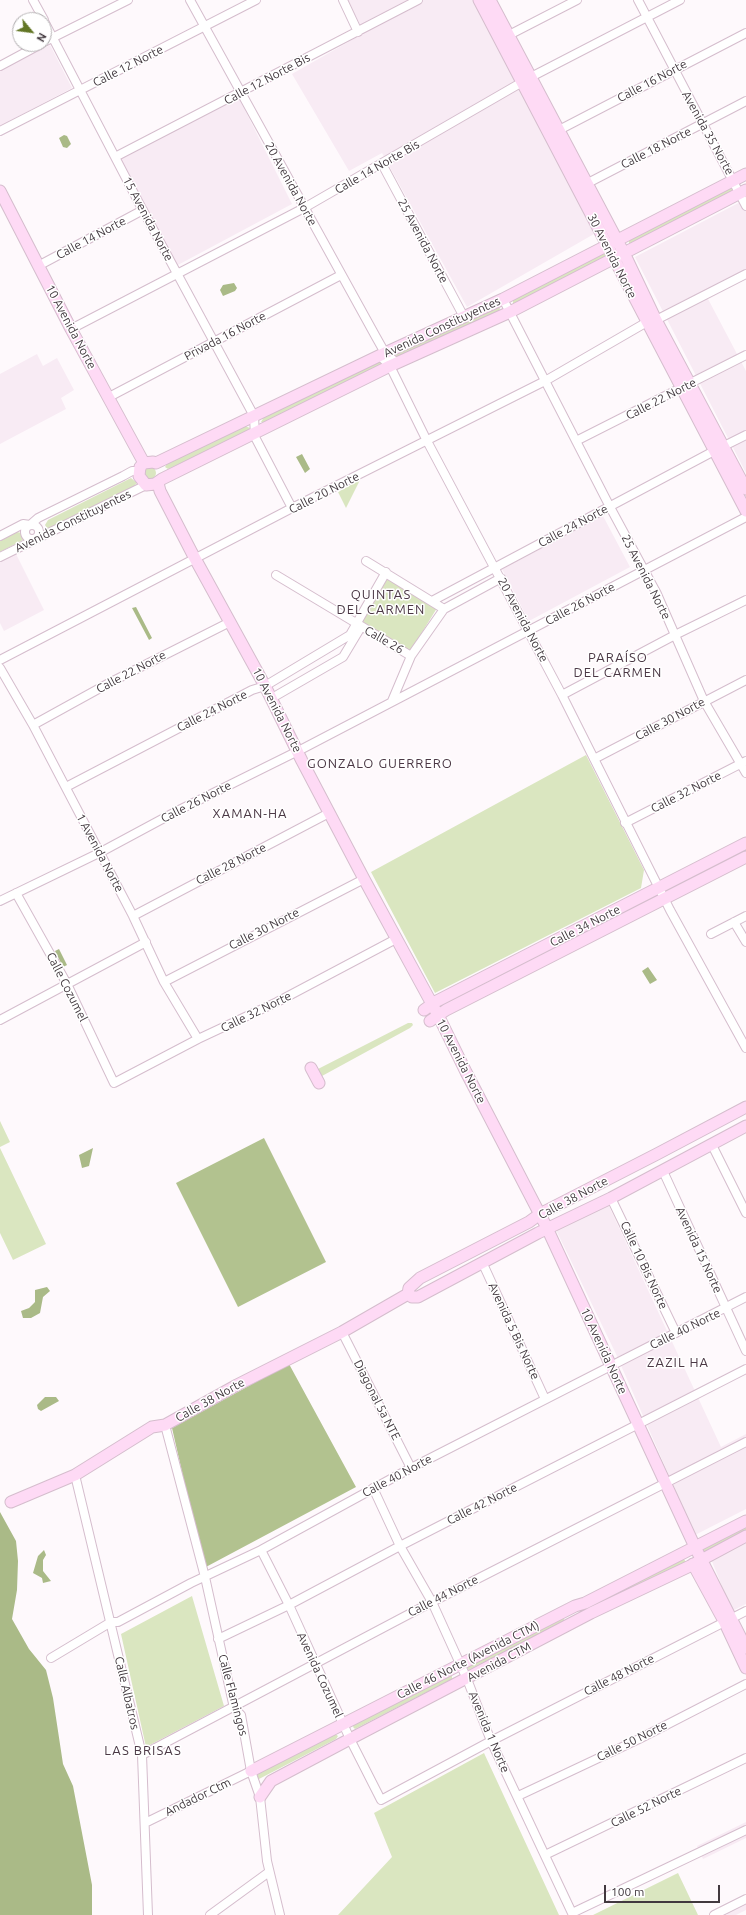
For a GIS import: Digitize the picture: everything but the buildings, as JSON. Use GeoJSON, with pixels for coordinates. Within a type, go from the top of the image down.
{"type":"FeatureCollection","features":[{"type":"Feature","properties":{"kind":"main road","name":"30 Avenida Norte"},"geometry":{"type":"LineString","coordinates":[[479,0],[559,130],[619,256],[719,449],[746,511]]}},
{"type":"Feature","properties":{"kind":"main road","name":"30 Avenida Norte"},"geometry":{"type":"LineString","coordinates":[[490,0],[509,35],[527,80],[567,169],[613,243]]}},
{"type":"Feature","properties":{"kind":"main road","name":"Avenida Constituyentes"},"geometry":{"type":"LineString","coordinates":[[743,192],[510,312],[394,365],[162,479],[158,483],[146,485],[139,476],[141,467],[153,462],[156,463],[383,354],[503,299],[746,174]]}},
{"type":"Feature","properties":{"kind":"main road","name":"10 Avenida Norte"},"geometry":{"type":"LineString","coordinates":[[0,191],[71,329],[109,397],[141,467]]}},
{"type":"Feature","properties":{"kind":"main road","name":"30 Avenida Norte"},"geometry":{"type":"LineString","coordinates":[[719,449],[746,489]]}},
{"type":"Feature","properties":{"kind":"main road","name":"10 Avenida Norte"},"geometry":{"type":"LineString","coordinates":[[158,483],[160,491],[191,560],[230,622],[272,698],[297,751],[396,939],[428,1007],[466,1072],[540,1214],[607,1367],[666,1481],[690,1549],[728,1619],[746,1648]]}},
{"type":"Feature","properties":{"kind":"main road","name":"Calle 34 Norte"},"geometry":{"type":"LineString","coordinates":[[434,1018],[659,889],[746,843]]}},
{"type":"Feature","properties":{"kind":"main road","name":"Calle 34 Norte"},"geometry":{"type":"LineString","coordinates":[[428,1007],[665,899],[746,857]]}},
{"type":"Feature","properties":{"kind":"main road"},"geometry":{"type":"LineString","coordinates":[[311,1068],[319,1083]]}},
{"type":"Feature","properties":{"kind":"main road","name":"Calle 38 Norte"},"geometry":{"type":"LineString","coordinates":[[408,1294],[409,1288],[420,1278],[529,1222],[540,1214],[746,1106]]}},
{"type":"Feature","properties":{"kind":"main road","name":"Calle 38 Norte"},"geometry":{"type":"LineString","coordinates":[[408,1294],[412,1297],[418,1297],[483,1264],[547,1228],[612,1198],[746,1126]]}},
{"type":"Feature","properties":{"kind":"main road"},"geometry":{"type":"LineString","coordinates":[[657,1154],[663,1170]]}},
{"type":"Feature","properties":{"kind":"main road","name":"Calle 38 Norte"},"geometry":{"type":"LineString","coordinates":[[11,1502],[75,1475],[152,1427],[165,1425],[237,1385],[342,1332],[408,1294]]}},
{"type":"Feature","properties":{"kind":"main road"},"geometry":{"type":"LineString","coordinates":[[690,1549],[746,1521]]}},
{"type":"Feature","properties":{"kind":"main road","name":"Avenida CTM"},"geometry":{"type":"LineString","coordinates":[[260,1797],[272,1781],[350,1739],[591,1613],[698,1562],[746,1536]]}},
{"type":"Feature","properties":{"kind":"main road","name":"Calle 46 Norte (Avenida CTM)"},"geometry":{"type":"LineString","coordinates":[[251,1771],[690,1549]]}},
{"type":"Feature","properties":{"kind":"main road"},"geometry":{"type":"LineString","coordinates":[[585,1603],[591,1613]]}},
{"type":"Feature","properties":{"kind":"main road","name":"10 Avenida Norte"},"geometry":{"type":"LineString","coordinates":[[728,1619],[746,1668]]}},
{"type":"Feature","properties":{"kind":"street","name":"15 Avenida Norte"},"geometry":{"type":"LineString","coordinates":[[32,0],[39,12]]}},
{"type":"Feature","properties":{"kind":"street"},"geometry":{"type":"LineString","coordinates":[[53,38],[128,0]]}},
{"type":"Feature","properties":{"kind":"street","name":"20 Avenida Norte"},"geometry":{"type":"LineString","coordinates":[[190,0],[383,354],[394,365],[427,441],[562,695],[625,823],[665,899]]}},
{"type":"Feature","properties":{"kind":"street","name":"Calle 12 Norte"},"geometry":{"type":"LineString","coordinates":[[0,131],[256,0]]}},
{"type":"Feature","properties":{"kind":"street"},"geometry":{"type":"LineString","coordinates":[[343,0],[358,32]]}},
{"type":"Feature","properties":{"kind":"street","name":"Calle 12 Norte Bis"},"geometry":{"type":"LineString","coordinates":[[115,157],[242,93],[418,0]]}},
{"type":"Feature","properties":{"kind":"street"},"geometry":{"type":"LineString","coordinates":[[509,35],[577,0]]}},
{"type":"Feature","properties":{"kind":"street","name":"Avenida 35 Norte"},"geometry":{"type":"LineString","coordinates":[[638,0],[703,124],[734,180],[743,192],[746,206]]}},
{"type":"Feature","properties":{"kind":"street","name":"Calle 14 Norte Bis"},"geometry":{"type":"LineString","coordinates":[[71,329],[304,208],[527,80],[680,0]]}},
{"type":"Feature","properties":{"kind":"street","name":"Calle 16 Norte"},"geometry":{"type":"LineString","coordinates":[[559,130],[673,69],[746,33]]}},
{"type":"Feature","properties":{"kind":"street","name":"15 Avenida Norte"},"geometry":{"type":"LineString","coordinates":[[53,38],[143,210],[254,416]]}},
{"type":"Feature","properties":{"kind":"street"},"geometry":{"type":"LineString","coordinates":[[0,66],[26,52]]}},
{"type":"Feature","properties":{"kind":"street","name":"Calle 18 Norte"},"geometry":{"type":"LineString","coordinates":[[586,184],[746,101]]}},
{"type":"Feature","properties":{"kind":"street","name":"25 Avenida Norte"},"geometry":{"type":"LineString","coordinates":[[382,164],[464,317]]}},
{"type":"Feature","properties":{"kind":"street","name":"Calle 14 Norte"},"geometry":{"type":"LineString","coordinates":[[38,266],[143,210]]}},
{"type":"Feature","properties":{"kind":"street","name":"Calle 20 Norte"},"geometry":{"type":"LineString","coordinates":[[0,660],[292,508],[545,381],[652,321],[746,274]]}},
{"type":"Feature","properties":{"kind":"street","name":"Privada 16 Norte"},"geometry":{"type":"LineString","coordinates":[[109,397],[341,275]]}},
{"type":"Feature","properties":{"kind":"street","name":"25 Avenida Norte"},"geometry":{"type":"LineString","coordinates":[[503,299],[576,442],[644,570],[704,701],[744,762],[746,773]]}},
{"type":"Feature","properties":{"kind":"street","name":"Calle 22 Norte"},"geometry":{"type":"LineString","coordinates":[[576,442],[746,355]]}},
{"type":"Feature","properties":{"kind":"street"},"geometry":{"type":"LineString","coordinates":[[254,416],[255,437],[292,508]]}},
{"type":"Feature","properties":{"kind":"street","name":"Calle 24 Norte"},"geometry":{"type":"LineString","coordinates":[[432,602],[495,567],[746,435]]}},
{"type":"Feature","properties":{"kind":"street","name":"Avenida Constituyentes"},"geometry":{"type":"LineString","coordinates":[[0,536],[23,524],[30,525],[38,518],[141,467]]}},
{"type":"Feature","properties":{"kind":"street","name":"Avenida Constituyentes"},"geometry":{"type":"LineString","coordinates":[[0,557],[146,485]]}},
{"type":"Feature","properties":{"kind":"street","name":"Calle 26 Norte"},"geometry":{"type":"LineString","coordinates":[[0,901],[99,853],[178,810],[297,751],[746,516]]}},
{"type":"Feature","properties":{"kind":"street"},"geometry":{"type":"LineString","coordinates":[[30,525],[36,526],[39,530],[39,534],[35,539]]}},
{"type":"Feature","properties":{"kind":"street"},"geometry":{"type":"LineString","coordinates":[[366,561],[386,572],[444,610]]}},
{"type":"Feature","properties":{"kind":"street","name":"Calle 24 Norte"},"geometry":{"type":"LineString","coordinates":[[272,698],[343,657],[386,572]]}},
{"type":"Feature","properties":{"kind":"street","name":"Calle 26"},"geometry":{"type":"LineString","coordinates":[[276,575],[411,656]]}},
{"type":"Feature","properties":{"kind":"street"},"geometry":{"type":"LineString","coordinates":[[392,701],[411,656],[444,610],[501,578]]}},
{"type":"Feature","properties":{"kind":"street"},"geometry":{"type":"LineString","coordinates":[[562,695],[674,635],[746,600]]}},
{"type":"Feature","properties":{"kind":"street","name":"Calle 22 Norte"},"geometry":{"type":"LineString","coordinates":[[34,725],[111,682],[230,622]]}},
{"type":"Feature","properties":{"kind":"street","name":"Calle 24 Norte"},"geometry":{"type":"LineString","coordinates":[[66,787],[238,697],[265,686],[350,635],[359,626]]}},
{"type":"Feature","properties":{"kind":"street","name":"1 Avenida Norte"},"geometry":{"type":"LineString","coordinates":[[0,668],[34,725],[133,916],[164,982],[198,1039]]}},
{"type":"Feature","properties":{"kind":"street","name":"Calle 30 Norte"},"geometry":{"type":"LineString","coordinates":[[594,759],[746,680]]}},
{"type":"Feature","properties":{"kind":"street","name":"Calle 32 Norte"},"geometry":{"type":"LineString","coordinates":[[625,823],[744,762]]}},
{"type":"Feature","properties":{"kind":"street","name":"Calle 28 Norte"},"geometry":{"type":"LineString","coordinates":[[133,916],[329,813]]}},
{"type":"Feature","properties":{"kind":"street","name":"Calle 30 Norte"},"geometry":{"type":"LineString","coordinates":[[164,982],[364,879]]}},
{"type":"Feature","properties":{"kind":"street","name":"Calle Cozumel"},"geometry":{"type":"LineString","coordinates":[[16,893],[67,984],[114,1083]]}},
{"type":"Feature","properties":{"kind":"street"},"geometry":{"type":"LineString","coordinates":[[665,899],[746,1048]]}},
{"type":"Feature","properties":{"kind":"street"},"geometry":{"type":"LineString","coordinates":[[710,934],[746,916]]}},
{"type":"Feature","properties":{"kind":"street"},"geometry":{"type":"LineString","coordinates":[[734,922],[746,942]]}},
{"type":"Feature","properties":{"kind":"street","name":"Calle 32 Norte"},"geometry":{"type":"LineString","coordinates":[[114,1083],[198,1039],[277,1002],[396,939]]}},
{"type":"Feature","properties":{"kind":"street"},"geometry":{"type":"LineString","coordinates":[[0,1020],[146,942]]}},
{"type":"Feature","properties":{"kind":"street"},"geometry":{"type":"LineString","coordinates":[[712,1145],[746,1213]]}},
{"type":"Feature","properties":{"kind":"street","name":"Avenida 15 Norte"},"geometry":{"type":"LineString","coordinates":[[663,1170],[746,1351]]}},
{"type":"Feature","properties":{"kind":"street","name":"Calle 10 Bis Norte"},"geometry":{"type":"LineString","coordinates":[[612,1198],[676,1333]]}},
{"type":"Feature","properties":{"kind":"street","name":"Avenida 5 Bis Norte"},"geometry":{"type":"LineString","coordinates":[[483,1264],[545,1398]]}},
{"type":"Feature","properties":{"kind":"street","name":"Calle 40 Norte"},"geometry":{"type":"LineString","coordinates":[[51,1658],[111,1622],[118,1622],[205,1576],[261,1550],[372,1488],[545,1398],[726,1309],[746,1297]]}},
{"type":"Feature","properties":{"kind":"street","name":"Diagonal 5a NTE"},"geometry":{"type":"LineString","coordinates":[[342,1332],[411,1468]]}},
{"type":"Feature","properties":{"kind":"street","name":"Calle 42 Norte"},"geometry":{"type":"LineString","coordinates":[[218,1639],[289,1605],[400,1546],[746,1369]]}},
{"type":"Feature","properties":{"kind":"street","name":"Calle Flamingos"},"geometry":{"type":"LineString","coordinates":[[165,1425],[205,1576],[234,1708],[241,1715],[251,1771],[260,1797],[269,1872],[280,1915]]}},
{"type":"Feature","properties":{"kind":"street","name":"Calle 44 Norte"},"geometry":{"type":"LineString","coordinates":[[142,1755],[234,1708],[314,1663],[656,1488],[666,1481],[746,1442]]}},
{"type":"Feature","properties":{"kind":"street","name":"Calle Albatros"},"geometry":{"type":"LineString","coordinates":[[75,1475],[142,1755],[148,1915]]}},
{"type":"Feature","properties":{"kind":"street","name":"Avenida 1 Norte"},"geometry":{"type":"LineString","coordinates":[[372,1488],[400,1546],[432,1602],[467,1679],[491,1741],[572,1913],[746,1830]]}},
{"type":"Feature","properties":{"kind":"street","name":"Avenida Cozumel"},"geometry":{"type":"LineString","coordinates":[[261,1550],[289,1605],[314,1663],[350,1739],[381,1800]]}},
{"type":"Feature","properties":{"kind":"street","name":"Calle 48 Norte"},"geometry":{"type":"LineString","coordinates":[[381,1800],[491,1741],[746,1611]]}},
{"type":"Feature","properties":{"kind":"street","name":"Calle 50 Norte"},"geometry":{"type":"LineString","coordinates":[[518,1796],[639,1739],[746,1684]]}},
{"type":"Feature","properties":{"kind":"street","name":"Calle 52 Norte"},"geometry":{"type":"LineString","coordinates":[[545,1855],[746,1758]]}},
{"type":"Feature","properties":{"kind":"street","name":"Andador Ctm"},"geometry":{"type":"LineString","coordinates":[[145,1823],[251,1771]]}},
{"type":"Feature","properties":{"kind":"street"},"geometry":{"type":"LineString","coordinates":[[210,1915],[269,1872]]}},
{"type":"Feature","properties":{"kind":"street"},"geometry":{"type":"LineString","coordinates":[[714,1915],[746,1900]]}},
{"type":"Feature","properties":{"kind":"shaded area"},"geometry":{"type":"Polygon","coordinates":[[[348,0],[475,0],[594,234],[467,307],[382,153],[349,171],[292,74],[364,33],[348,0]]]}},
{"type":"Feature","properties":{"kind":"shaded area"},"geometry":{"type":"Polygon","coordinates":[[[52,49],[72,88],[0,126],[0,70],[36,52],[52,52],[52,49]]]}},
{"type":"Feature","properties":{"kind":"shaded area"},"geometry":{"type":"Polygon","coordinates":[[[239,98],[292,204],[176,266],[120,159],[239,98]]]}},
{"type":"Feature","properties":{"kind":"shaded area"},"geometry":{"type":"Polygon","coordinates":[[[64,135],[67,136],[71,144],[67,148],[63,147],[59,138],[64,135]]]}},
{"type":"Feature","properties":{"kind":"shaded area"},"geometry":{"type":"Polygon","coordinates":[[[730,188],[733,190],[731,193],[632,244],[629,243],[629,240],[730,188]]]}},
{"type":"Feature","properties":{"kind":"shaded area"},"geometry":{"type":"Polygon","coordinates":[[[746,199],[746,277],[707,297],[746,371],[746,473],[635,257],[746,199]]]}},
{"type":"Feature","properties":{"kind":"shaded area"},"geometry":{"type":"Polygon","coordinates":[[[604,253],[607,254],[605,258],[516,306],[513,304],[513,300],[604,253]]]}},
{"type":"Feature","properties":{"kind":"shaded area"},"geometry":{"type":"Polygon","coordinates":[[[234,283],[237,288],[235,291],[223,296],[220,290],[223,285],[234,283]]]}},
{"type":"Feature","properties":{"kind":"shaded area"},"geometry":{"type":"Polygon","coordinates":[[[500,308],[499,313],[398,358],[394,357],[395,353],[500,308]]]}},
{"type":"Feature","properties":{"kind":"shaded area"},"geometry":{"type":"Polygon","coordinates":[[[37,354],[43,366],[57,358],[74,390],[61,398],[66,409],[0,444],[0,374],[37,354]]]}},
{"type":"Feature","properties":{"kind":"shaded area"},"geometry":{"type":"Polygon","coordinates":[[[378,362],[382,363],[380,367],[267,422],[261,422],[264,417],[378,362]]]}},
{"type":"Feature","properties":{"kind":"shaded area"},"geometry":{"type":"Polygon","coordinates":[[[245,426],[250,428],[245,433],[168,469],[165,467],[167,464],[245,426]]]}},
{"type":"Feature","properties":{"kind":"shaded area"},"geometry":{"type":"Polygon","coordinates":[[[302,454],[310,469],[305,473],[296,457],[302,454]]]}},
{"type":"Feature","properties":{"kind":"shaded area"},"geometry":{"type":"Polygon","coordinates":[[[148,467],[152,467],[156,473],[152,479],[148,479],[144,475],[144,471],[148,467]]]}},
{"type":"Feature","properties":{"kind":"shaded area"},"geometry":{"type":"Polygon","coordinates":[[[131,478],[137,483],[134,486],[53,528],[47,528],[45,525],[48,520],[131,478]]]}},
{"type":"Feature","properties":{"kind":"shaded area"},"geometry":{"type":"Polygon","coordinates":[[[360,480],[346,508],[338,492],[360,480]]]}},
{"type":"Feature","properties":{"kind":"shaded area"},"geometry":{"type":"Polygon","coordinates":[[[603,516],[630,567],[529,621],[502,569],[603,516]]]}},
{"type":"Feature","properties":{"kind":"shaded area"},"geometry":{"type":"Polygon","coordinates":[[[17,532],[22,533],[23,540],[0,552],[0,541],[17,532]]]}},
{"type":"Feature","properties":{"kind":"shaded area"},"geometry":{"type":"Polygon","coordinates":[[[16,554],[44,610],[4,631],[0,623],[0,562],[16,554]]]}},
{"type":"Feature","properties":{"kind":"shaded area"},"geometry":{"type":"Polygon","coordinates":[[[388,577],[437,608],[410,652],[361,623],[388,577]]]}},
{"type":"Feature","properties":{"kind":"shaded area"},"geometry":{"type":"Polygon","coordinates":[[[136,607],[152,638],[149,640],[132,608],[136,607]]]}},
{"type":"Feature","properties":{"kind":"shaded area"},"geometry":{"type":"Polygon","coordinates":[[[586,755],[644,870],[641,888],[435,993],[371,872],[586,755]]]}},
{"type":"Feature","properties":{"kind":"shaded area"},"geometry":{"type":"Polygon","coordinates":[[[746,848],[746,852],[668,891],[670,889],[746,848]]]}},
{"type":"Feature","properties":{"kind":"shaded area"},"geometry":{"type":"Polygon","coordinates":[[[655,895],[658,896],[658,898],[558,949],[557,946],[655,895]]]}},
{"type":"Feature","properties":{"kind":"shaded area"},"geometry":{"type":"Polygon","coordinates":[[[59,949],[67,965],[63,967],[55,951],[59,949]]]}},
{"type":"Feature","properties":{"kind":"shaded area"},"geometry":{"type":"Polygon","coordinates":[[[550,950],[550,952],[442,1008],[436,1007],[550,950]]]}},
{"type":"Feature","properties":{"kind":"shaded area"},"geometry":{"type":"Polygon","coordinates":[[[648,967],[657,980],[650,984],[642,971],[648,967]]]}},
{"type":"Feature","properties":{"kind":"shaded area"},"geometry":{"type":"Polygon","coordinates":[[[408,1023],[412,1023],[413,1025],[322,1076],[318,1069],[408,1023]]]}},
{"type":"Feature","properties":{"kind":"shaded area"},"geometry":{"type":"Polygon","coordinates":[[[0,1121],[10,1142],[0,1147],[0,1121]]]}},
{"type":"Feature","properties":{"kind":"shaded area"},"geometry":{"type":"Polygon","coordinates":[[[264,1138],[326,1262],[238,1307],[176,1183],[264,1138]]]}},
{"type":"Feature","properties":{"kind":"shaded area"},"geometry":{"type":"Polygon","coordinates":[[[0,1148],[46,1244],[13,1260],[0,1233],[0,1148]]]}},
{"type":"Feature","properties":{"kind":"shaded area"},"geometry":{"type":"Polygon","coordinates":[[[93,1148],[89,1166],[82,1168],[79,1155],[93,1148]]]}},
{"type":"Feature","properties":{"kind":"shaded area"},"geometry":{"type":"Polygon","coordinates":[[[608,1204],[721,1447],[746,1434],[746,1509],[695,1535],[616,1354],[556,1230],[608,1204]]]}},
{"type":"Feature","properties":{"kind":"shaded area"},"geometry":{"type":"Polygon","coordinates":[[[47,1287],[50,1291],[43,1297],[40,1313],[31,1318],[23,1318],[21,1311],[29,1308],[35,1302],[35,1290],[47,1287]]]}},
{"type":"Feature","properties":{"kind":"shaded area"},"geometry":{"type":"Polygon","coordinates":[[[289,1364],[356,1487],[204,1568],[172,1428],[289,1364]]]}},
{"type":"Feature","properties":{"kind":"shaded area"},"geometry":{"type":"Polygon","coordinates":[[[45,1397],[56,1397],[59,1401],[41,1411],[38,1409],[37,1405],[45,1397]]]}},
{"type":"Feature","properties":{"kind":"shaded area"},"geometry":{"type":"Polygon","coordinates":[[[0,1512],[16,1541],[18,1561],[17,1590],[12,1619],[29,1649],[46,1670],[53,1698],[63,1764],[73,1786],[92,1885],[92,1915],[0,1915],[0,1512]]]}},
{"type":"Feature","properties":{"kind":"shaded area"},"geometry":{"type":"Polygon","coordinates":[[[746,1525],[746,1531],[705,1552],[702,1552],[703,1547],[746,1525]]]}},
{"type":"Feature","properties":{"kind":"shaded area"},"geometry":{"type":"Polygon","coordinates":[[[746,1542],[746,1604],[732,1611],[711,1559],[746,1542]]]}},
{"type":"Feature","properties":{"kind":"shaded area"},"geometry":{"type":"Polygon","coordinates":[[[44,1550],[46,1555],[43,1560],[43,1571],[51,1581],[43,1583],[42,1578],[33,1573],[38,1556],[44,1550]]]}},
{"type":"Feature","properties":{"kind":"shaded area"},"geometry":{"type":"Polygon","coordinates":[[[683,1558],[686,1562],[591,1606],[591,1604],[683,1558]]]}},
{"type":"Feature","properties":{"kind":"shaded area"},"geometry":{"type":"Polygon","coordinates":[[[192,1596],[224,1706],[146,1747],[121,1634],[192,1596]]]}},
{"type":"Feature","properties":{"kind":"shaded area"},"geometry":{"type":"Polygon","coordinates":[[[563,1617],[565,1622],[468,1670],[467,1667],[563,1617]]]}},
{"type":"Feature","properties":{"kind":"shaded area"},"geometry":{"type":"Polygon","coordinates":[[[450,1674],[452,1679],[355,1729],[353,1727],[354,1724],[450,1674]]]}},
{"type":"Feature","properties":{"kind":"shaded area"},"geometry":{"type":"Polygon","coordinates":[[[334,1733],[338,1736],[336,1739],[259,1779],[257,1778],[258,1773],[334,1733]]]}},
{"type":"Feature","properties":{"kind":"shaded area"},"geometry":{"type":"Polygon","coordinates":[[[484,1753],[559,1915],[338,1915],[392,1857],[374,1813],[484,1753]]]}},
{"type":"Feature","properties":{"kind":"shaded area"},"geometry":{"type":"Polygon","coordinates":[[[746,1822],[746,1838],[703,1859],[697,1846],[746,1822]]]}},
{"type":"Feature","properties":{"kind":"shaded area"},"geometry":{"type":"Polygon","coordinates":[[[678,1873],[698,1915],[593,1915],[678,1873]]]}},
{"type":"Feature","properties":{"kind":"shaded area"},"geometry":{"type":"Polygon","coordinates":[[[746,1895],[746,1910],[736,1915],[727,1915],[723,1906],[746,1895]]]}},
{"type":"Feature","properties":{"kind":"district","name":"QUINTAS DEL CARMEN"},"geometry":{"type":"Point","coordinates":[381,602]}},
{"type":"Feature","properties":{"kind":"district","name":"PARAÍSO DEL CARMEN"},"geometry":{"type":"Point","coordinates":[618,666]}},
{"type":"Feature","properties":{"kind":"district","name":"GONZALO GUERRERO"},"geometry":{"type":"Point","coordinates":[380,764]}},
{"type":"Feature","properties":{"kind":"district","name":"XAMAN-HA"},"geometry":{"type":"Point","coordinates":[250,814]}},
{"type":"Feature","properties":{"kind":"district","name":"ZAZIL HA"},"geometry":{"type":"Point","coordinates":[678,1363]}},
{"type":"Feature","properties":{"kind":"district","name":"LAS BRISAS"},"geometry":{"type":"Point","coordinates":[143,1751]}}]}
